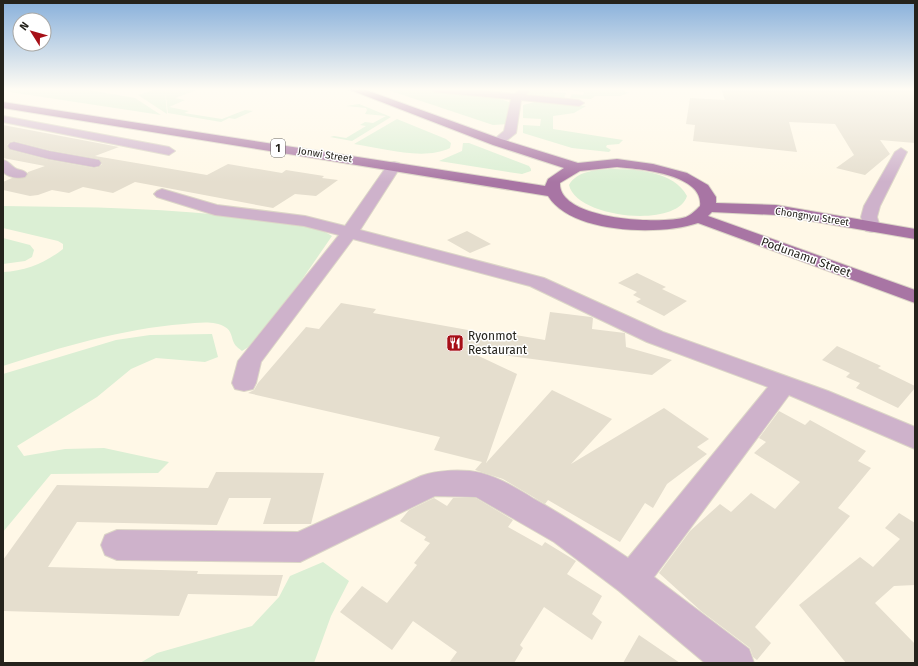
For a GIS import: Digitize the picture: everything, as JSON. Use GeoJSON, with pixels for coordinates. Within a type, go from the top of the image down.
{"type":"FeatureCollection","features":[{"type":"Feature","properties":{"kind":"main road","name":"Jonwi Street"},"geometry":{"type":"LineString","coordinates":[[100,120],[394,166],[553,187]]}},
{"type":"Feature","properties":{"kind":"main road","name":"Jonwi Street"},"geometry":{"type":"LineString","coordinates":[[135,120],[553,187]]}},
{"type":"Feature","properties":{"kind":"main road"},"geometry":{"type":"LineString","coordinates":[[437,120],[497,142],[576,167]]}},
{"type":"Feature","properties":{"kind":"main road"},"geometry":{"type":"LineString","coordinates":[[553,187],[561,174],[576,167],[595,164],[617,163],[664,170],[684,177],[700,186],[708,196],[703,212]]}},
{"type":"Feature","properties":{"kind":"main road","name":"Chongnyu Street"},"geometry":{"type":"LineString","coordinates":[[553,187],[560,202],[574,211],[595,219],[620,224],[646,226],[670,224],[691,220],[703,212],[776,210],[915,234]]}},
{"type":"Feature","properties":{"kind":"main road","name":"Podunamu Street"},"geometry":{"type":"LineString","coordinates":[[703,212],[915,297]]}},
{"type":"Feature","properties":{"kind":"street"},"geometry":{"type":"LineString","coordinates":[[8,120],[169,150]]}},
{"type":"Feature","properties":{"kind":"street"},"geometry":{"type":"LineString","coordinates":[[497,142],[510,133],[512,120]]}},
{"type":"Feature","properties":{"kind":"street"},"geometry":{"type":"LineString","coordinates":[[3,156],[8,149],[14,146],[56,130]]}},
{"type":"Feature","properties":{"kind":"street"},"geometry":{"type":"LineString","coordinates":[[14,146],[49,155],[94,163]]}},
{"type":"Feature","properties":{"kind":"street"},"geometry":{"type":"LineString","coordinates":[[872,227],[869,217],[872,206],[910,150]]}},
{"type":"Feature","properties":{"kind":"street"},"geometry":{"type":"LineString","coordinates":[[3,164],[10,171],[20,174]]}},
{"type":"Feature","properties":{"kind":"street"},"geometry":{"type":"LineString","coordinates":[[244,383],[250,361],[350,232],[394,166]]}},
{"type":"Feature","properties":{"kind":"street"},"geometry":{"type":"LineString","coordinates":[[162,194],[215,210],[305,221],[537,282],[562,292],[613,320],[816,396],[915,439]]}},
{"type":"Feature","properties":{"kind":"street"},"geometry":{"type":"LineString","coordinates":[[631,580],[784,384]]}},
{"type":"Feature","properties":{"kind":"street"},"geometry":{"type":"LineString","coordinates":[[117,545],[300,547],[431,484],[457,482],[480,485],[505,497],[565,532],[631,580],[735,663]]}},
{"type":"Feature","properties":{"kind":"green space"},"geometry":{"type":"Polygon","coordinates":[[[210,120],[225,120],[221,122],[210,120]]]}},
{"type":"Feature","properties":{"kind":"green space"},"geometry":{"type":"Polygon","coordinates":[[[378,120],[386,120],[352,141],[330,137],[334,136],[346,138],[366,126],[360,125],[365,122],[373,123],[378,120]]]}},
{"type":"Feature","properties":{"kind":"green space"},"geometry":{"type":"Polygon","coordinates":[[[395,120],[400,120],[446,139],[451,143],[450,148],[440,152],[416,154],[354,144],[395,120]]]}},
{"type":"Feature","properties":{"kind":"green space"},"geometry":{"type":"Polygon","coordinates":[[[478,120],[509,120],[508,124],[493,125],[478,120]]]}},
{"type":"Feature","properties":{"kind":"green space"},"geometry":{"type":"Polygon","coordinates":[[[541,120],[553,120],[553,129],[623,140],[619,144],[607,145],[606,147],[611,150],[609,152],[572,148],[523,133],[523,125],[540,126],[541,120]]]}},
{"type":"Feature","properties":{"kind":"green space"},"geometry":{"type":"Polygon","coordinates":[[[463,143],[469,143],[529,166],[531,171],[522,174],[439,161],[462,151],[463,143]]]}},
{"type":"Feature","properties":{"kind":"green space"},"geometry":{"type":"Polygon","coordinates":[[[610,169],[642,171],[664,176],[673,181],[687,196],[679,206],[665,213],[647,216],[627,215],[607,212],[589,205],[576,196],[569,185],[572,180],[587,172],[610,169]]]}},
{"type":"Feature","properties":{"kind":"green space"},"geometry":{"type":"Polygon","coordinates":[[[3,206],[101,208],[232,216],[299,224],[316,228],[332,236],[261,339],[242,351],[236,346],[230,332],[225,327],[216,323],[200,323],[161,326],[115,334],[47,352],[3,366],[3,272],[20,270],[42,262],[63,249],[63,244],[58,241],[3,228],[3,206]]]}},
{"type":"Feature","properties":{"kind":"green space"},"geometry":{"type":"Polygon","coordinates":[[[3,238],[30,245],[34,250],[32,257],[25,261],[3,264],[3,238]]]}},
{"type":"Feature","properties":{"kind":"green space"},"geometry":{"type":"Polygon","coordinates":[[[212,334],[218,357],[205,362],[156,358],[131,369],[97,397],[17,446],[24,456],[65,449],[104,448],[169,462],[158,473],[51,474],[3,532],[3,374],[116,340],[150,335],[212,334]]]}},
{"type":"Feature","properties":{"kind":"green space"},"geometry":{"type":"Polygon","coordinates":[[[323,562],[349,581],[331,616],[314,663],[140,663],[157,653],[252,626],[279,597],[290,576],[323,562]]]}},
{"type":"Feature","properties":{"kind":"building"},"geometry":{"type":"Polygon","coordinates":[[[687,120],[915,120],[915,143],[880,140],[890,154],[865,175],[836,168],[854,155],[835,124],[789,122],[797,152],[693,141],[695,125],[686,124],[687,120]]]}},
{"type":"Feature","properties":{"kind":"building"},"geometry":{"type":"Polygon","coordinates":[[[3,125],[119,147],[95,156],[207,175],[228,164],[282,173],[286,170],[324,176],[322,178],[338,180],[316,196],[295,194],[273,208],[135,182],[113,193],[83,187],[69,193],[52,190],[30,196],[3,190],[3,182],[12,178],[25,178],[28,172],[45,166],[3,158],[3,125]],[[14,141],[7,145],[10,150],[49,160],[94,168],[99,167],[102,164],[99,159],[49,150],[14,141]]]}},
{"type":"Feature","properties":{"kind":"building"},"geometry":{"type":"Polygon","coordinates":[[[467,231],[491,244],[470,253],[447,240],[467,231]]]}},
{"type":"Feature","properties":{"kind":"building"},"geometry":{"type":"Polygon","coordinates":[[[637,273],[666,287],[662,289],[687,301],[664,316],[636,302],[641,299],[633,295],[637,292],[618,283],[637,273]]]}},
{"type":"Feature","properties":{"kind":"building"},"geometry":{"type":"Polygon","coordinates":[[[341,303],[376,309],[373,313],[496,335],[498,332],[545,340],[550,312],[591,317],[593,318],[592,329],[625,333],[626,347],[672,360],[652,375],[466,350],[517,374],[486,463],[552,390],[612,419],[571,464],[664,408],[709,439],[697,447],[707,454],[667,484],[653,508],[645,503],[620,542],[548,500],[545,504],[503,479],[475,470],[482,462],[434,450],[440,437],[248,393],[254,390],[258,383],[306,327],[319,329],[341,303]]]}},
{"type":"Feature","properties":{"kind":"building"},"geometry":{"type":"Polygon","coordinates":[[[837,346],[881,366],[878,368],[915,386],[915,388],[898,408],[856,388],[860,383],[846,377],[850,373],[822,360],[837,346]]]}},
{"type":"Feature","properties":{"kind":"building"},"geometry":{"type":"Polygon","coordinates":[[[779,411],[805,425],[810,420],[866,451],[858,461],[871,468],[838,508],[850,516],[755,627],[771,643],[757,660],[753,657],[750,648],[701,611],[659,573],[690,531],[720,504],[731,512],[751,493],[775,509],[800,482],[754,453],[766,442],[759,438],[779,411]]]}},
{"type":"Feature","properties":{"kind":"building"},"geometry":{"type":"Polygon","coordinates":[[[216,472],[324,473],[311,524],[263,524],[271,498],[229,498],[217,525],[77,522],[48,567],[198,571],[197,574],[283,575],[277,596],[188,594],[179,616],[3,611],[3,560],[57,485],[208,488],[216,472]]]}},
{"type":"Feature","properties":{"kind":"building"},"geometry":{"type":"Polygon","coordinates":[[[434,498],[447,506],[453,498],[476,498],[513,520],[508,527],[542,546],[545,542],[576,561],[567,574],[602,596],[592,614],[602,622],[592,640],[544,607],[520,645],[523,648],[514,663],[449,663],[457,652],[413,621],[392,650],[340,612],[362,586],[387,603],[417,565],[414,563],[430,543],[424,540],[426,537],[400,521],[409,510],[434,498]]]}},
{"type":"Feature","properties":{"kind":"building"},"geometry":{"type":"Polygon","coordinates":[[[899,513],[915,523],[915,585],[894,586],[875,603],[915,644],[915,663],[846,663],[799,605],[860,557],[873,567],[900,539],[885,528],[899,513]]]}},
{"type":"Feature","properties":{"kind":"building"},"geometry":{"type":"Polygon","coordinates":[[[639,635],[680,663],[623,663],[639,635]]]}},
{"type":"Feature","properties":{"kind":"place","name":"Ryonmot Restaurant"},"geometry":{"type":"Point","coordinates":[455,343]}}]}
